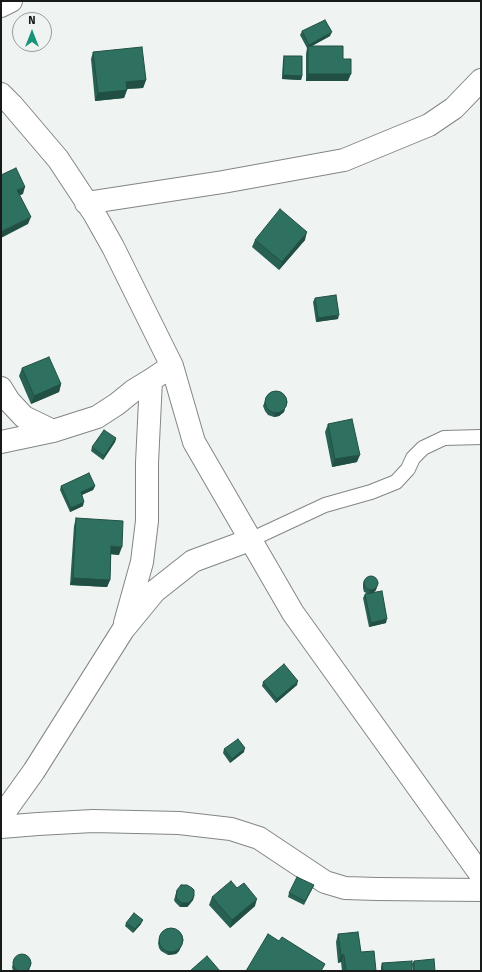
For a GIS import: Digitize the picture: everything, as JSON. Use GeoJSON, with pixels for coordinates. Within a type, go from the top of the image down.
{"type":"FeatureCollection","features":[{"type":"Feature","properties":{"kind":"street"},"geometry":{"type":"LineString","coordinates":[[1,6],[11,1]]}},
{"type":"Feature","properties":{"kind":"street"},"geometry":{"type":"LineString","coordinates":[[86,203],[223,182],[344,160],[429,125],[454,108],[481,80]]}},
{"type":"Feature","properties":{"kind":"street"},"geometry":{"type":"LineString","coordinates":[[1,94],[58,159],[113,247],[172,366],[194,442],[293,613],[481,875]]}},
{"type":"Feature","properties":{"kind":"street"},"geometry":{"type":"LineString","coordinates":[[1,442],[53,431],[97,417],[133,391],[172,366]]}},
{"type":"Feature","properties":{"kind":"street"},"geometry":{"type":"LineString","coordinates":[[123,630],[142,562],[147,521],[147,463],[151,380]]}},
{"type":"Feature","properties":{"kind":"street"},"geometry":{"type":"LineString","coordinates":[[1,388],[9,402],[24,417],[53,431]]}},
{"type":"Feature","properties":{"kind":"street"},"geometry":{"type":"LineString","coordinates":[[1,814],[6,810],[34,771],[123,630],[155,591],[193,561],[250,540]]}},
{"type":"Feature","properties":{"kind":"street"},"geometry":{"type":"LineString","coordinates":[[1,827],[93,821],[179,823],[231,829],[259,838],[325,882],[345,888],[481,890]]}},
{"type":"Feature","properties":{"kind":"lane"},"geometry":{"type":"LineString","coordinates":[[250,540],[325,505],[371,492],[396,482],[408,469],[413,458],[423,448],[444,438],[481,437]]}},
{"type":"Feature","properties":{"kind":"building"},"geometry":{"type":"Polygon","coordinates":[[[325,20],[332,32],[309,45],[302,31],[325,20]]]}},
{"type":"Feature","properties":{"kind":"building"},"geometry":{"type":"Polygon","coordinates":[[[308,46],[343,46],[343,59],[351,59],[351,74],[308,74],[308,46]]]}},
{"type":"Feature","properties":{"kind":"building"},"geometry":{"type":"Polygon","coordinates":[[[142,47],[146,80],[126,82],[127,90],[98,93],[93,52],[142,47]]]}},
{"type":"Feature","properties":{"kind":"building"},"geometry":{"type":"Polygon","coordinates":[[[284,56],[302,56],[302,76],[283,75],[284,56]]]}},
{"type":"Feature","properties":{"kind":"building"},"geometry":{"type":"Polygon","coordinates":[[[16,168],[25,187],[17,190],[31,217],[2,231],[1,175],[16,168]]]}},
{"type":"Feature","properties":{"kind":"building"},"geometry":{"type":"Polygon","coordinates":[[[280,209],[307,232],[282,262],[255,240],[280,209]]]}},
{"type":"Feature","properties":{"kind":"building"},"geometry":{"type":"Polygon","coordinates":[[[336,295],[339,315],[318,318],[315,298],[336,295]]]}},
{"type":"Feature","properties":{"kind":"building"},"geometry":{"type":"Polygon","coordinates":[[[49,357],[61,384],[34,396],[22,368],[49,357]]]}},
{"type":"Feature","properties":{"kind":"building"},"geometry":{"type":"Polygon","coordinates":[[[276,391],[284,394],[287,402],[284,410],[276,413],[268,410],[265,402],[268,394],[276,391]]]}},
{"type":"Feature","properties":{"kind":"building"},"geometry":{"type":"Polygon","coordinates":[[[352,419],[360,455],[335,459],[328,424],[352,419]]]}},
{"type":"Feature","properties":{"kind":"building"},"geometry":{"type":"Polygon","coordinates":[[[104,430],[116,438],[104,456],[92,447],[104,430]]]}},
{"type":"Feature","properties":{"kind":"building"},"geometry":{"type":"Polygon","coordinates":[[[89,473],[95,486],[81,492],[84,502],[71,508],[61,486],[89,473]]]}},
{"type":"Feature","properties":{"kind":"building"},"geometry":{"type":"Polygon","coordinates":[[[76,518],[123,521],[122,547],[111,546],[110,580],[73,578],[76,518]]]}},
{"type":"Feature","properties":{"kind":"building"},"geometry":{"type":"Polygon","coordinates":[[[371,576],[376,578],[378,583],[376,588],[371,590],[366,588],[364,583],[366,578],[371,576]]]}},
{"type":"Feature","properties":{"kind":"building"},"geometry":{"type":"Polygon","coordinates":[[[382,591],[387,619],[371,623],[365,594],[382,591]]]}},
{"type":"Feature","properties":{"kind":"building"},"geometry":{"type":"Polygon","coordinates":[[[284,664],[298,681],[277,699],[263,682],[284,664]]]}},
{"type":"Feature","properties":{"kind":"building"},"geometry":{"type":"Polygon","coordinates":[[[238,739],[245,748],[232,759],[224,749],[238,739]]]}},
{"type":"Feature","properties":{"kind":"building"},"geometry":{"type":"Polygon","coordinates":[[[297,877],[314,885],[305,901],[289,893],[297,877]]]}},
{"type":"Feature","properties":{"kind":"building"},"geometry":{"type":"Polygon","coordinates":[[[231,881],[237,888],[244,883],[257,899],[232,920],[212,897],[231,881]]]}},
{"type":"Feature","properties":{"kind":"building"},"geometry":{"type":"Polygon","coordinates":[[[181,885],[187,885],[194,890],[194,896],[188,903],[182,903],[177,899],[177,890],[181,885]]]}},
{"type":"Feature","properties":{"kind":"building"},"geometry":{"type":"Polygon","coordinates":[[[134,913],[143,920],[135,929],[126,923],[134,913]]]}},
{"type":"Feature","properties":{"kind":"building"},"geometry":{"type":"Polygon","coordinates":[[[171,928],[179,932],[183,940],[179,948],[171,952],[163,948],[159,940],[163,932],[171,928]]]}},
{"type":"Feature","properties":{"kind":"building"},"geometry":{"type":"Polygon","coordinates":[[[358,932],[361,952],[374,951],[376,971],[346,971],[344,955],[341,955],[338,934],[358,932]]]}},
{"type":"Feature","properties":{"kind":"building"},"geometry":{"type":"Polygon","coordinates":[[[268,934],[279,941],[282,937],[325,964],[321,971],[246,971],[268,934]]]}},
{"type":"Feature","properties":{"kind":"building"},"geometry":{"type":"Polygon","coordinates":[[[22,954],[28,957],[31,963],[28,969],[22,972],[16,969],[13,963],[16,957],[22,954]]]}},
{"type":"Feature","properties":{"kind":"building"},"geometry":{"type":"Polygon","coordinates":[[[207,956],[220,971],[190,971],[207,956]]]}},
{"type":"Feature","properties":{"kind":"building"},"geometry":{"type":"Polygon","coordinates":[[[434,959],[435,971],[414,971],[414,961],[434,959]]]}},
{"type":"Feature","properties":{"kind":"building"},"geometry":{"type":"Polygon","coordinates":[[[412,961],[412,971],[383,971],[382,963],[412,961]]]}}]}
